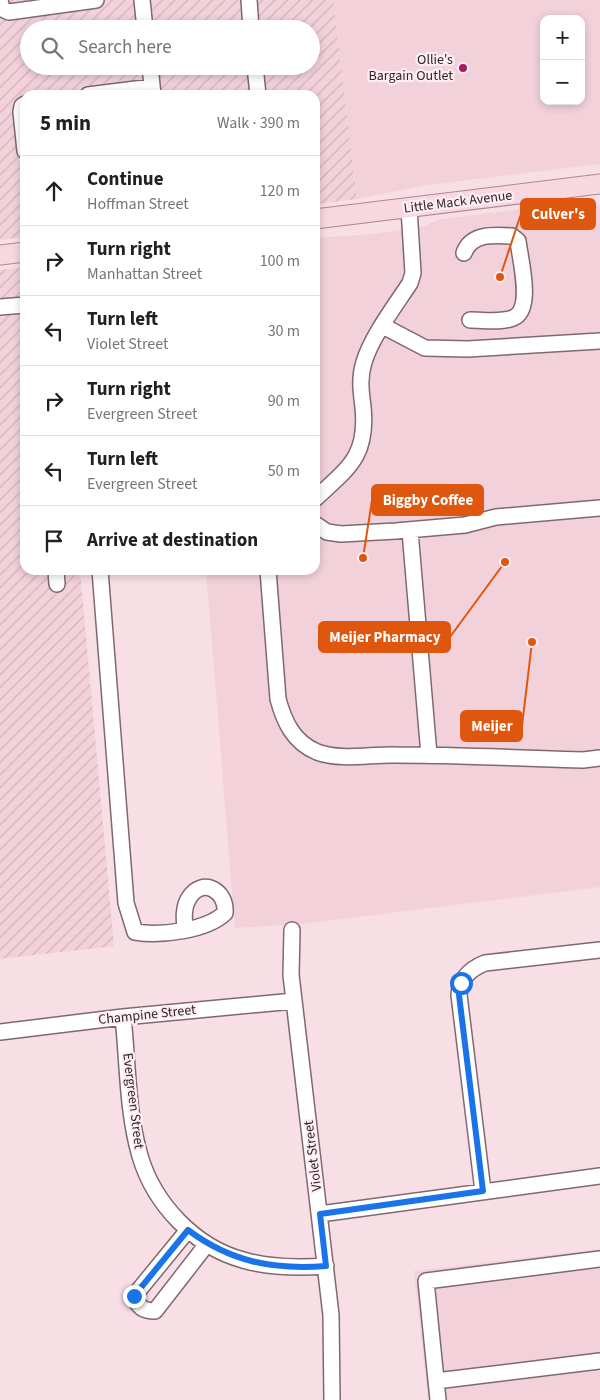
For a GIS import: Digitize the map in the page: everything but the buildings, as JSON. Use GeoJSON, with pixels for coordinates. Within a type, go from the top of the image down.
{"type":"FeatureCollection","features":[{"type":"Feature","properties":{"kind":"main road","name":"Little Mack Avenue"},"geometry":{"type":"LineString","coordinates":[[320,218],[600,184]]}},
{"type":"Feature","properties":{"kind":"main road"},"geometry":{"type":"LineString","coordinates":[[0,255],[20,253]]}},
{"type":"Feature","properties":{"kind":"street"},"geometry":{"type":"LineString","coordinates":[[0,0],[2,9],[9,12],[96,0]]}},
{"type":"Feature","properties":{"kind":"street"},"geometry":{"type":"LineString","coordinates":[[142,0],[144,20]]}},
{"type":"Feature","properties":{"kind":"street"},"geometry":{"type":"LineString","coordinates":[[249,0],[250,20]]}},
{"type":"Feature","properties":{"kind":"street"},"geometry":{"type":"LineString","coordinates":[[151,75],[153,90]]}},
{"type":"Feature","properties":{"kind":"street"},"geometry":{"type":"LineString","coordinates":[[256,75],[257,90]]}},
{"type":"Feature","properties":{"kind":"street"},"geometry":{"type":"LineString","coordinates":[[320,495],[354,461],[360,447],[364,434],[360,385],[364,361],[410,283],[413,273],[409,208]]}},
{"type":"Feature","properties":{"kind":"street"},"geometry":{"type":"LineString","coordinates":[[464,253],[467,244],[474,238],[512,236],[518,241],[525,295],[523,310],[515,317],[504,320],[470,320]]}},
{"type":"Feature","properties":{"kind":"street"},"geometry":{"type":"LineString","coordinates":[[0,307],[20,305]]}},
{"type":"Feature","properties":{"kind":"street"},"geometry":{"type":"LineString","coordinates":[[383,326],[425,348],[468,349],[600,341]]}},
{"type":"Feature","properties":{"kind":"street"},"geometry":{"type":"LineString","coordinates":[[320,527],[327,532],[341,534],[410,531],[465,525],[496,517],[600,508]]}},
{"type":"Feature","properties":{"kind":"street"},"geometry":{"type":"LineString","coordinates":[[410,531],[428,755]]}},
{"type":"Feature","properties":{"kind":"street"},"geometry":{"type":"LineString","coordinates":[[100,575],[126,893],[130,921],[135,932],[148,934],[185,930]]}},
{"type":"Feature","properties":{"kind":"street"},"geometry":{"type":"LineString","coordinates":[[268,575],[278,699],[284,719],[294,737],[316,752],[336,756],[428,755],[583,760],[600,758]]}},
{"type":"Feature","properties":{"kind":"street","name":"Violet Street"},"geometry":{"type":"LineString","coordinates":[[292,930],[294,1001],[326,1266],[333,1354],[332,1400]]}},
{"type":"Feature","properties":{"kind":"street"},"geometry":{"type":"LineString","coordinates":[[483,1191],[459,995],[464,978],[470,971],[485,963],[600,950]]}},
{"type":"Feature","properties":{"kind":"street","name":"Champine Street"},"geometry":{"type":"LineString","coordinates":[[0,1032],[123,1017],[294,1001]]}},
{"type":"Feature","properties":{"kind":"street","name":"Evergreen Street"},"geometry":{"type":"LineString","coordinates":[[123,1017],[133,1122],[140,1157],[150,1181],[164,1203],[188,1230],[206,1244],[242,1260],[266,1265],[302,1268],[326,1266]]}},
{"type":"Feature","properties":{"kind":"street"},"geometry":{"type":"LineString","coordinates":[[320,1214],[600,1176]]}},
{"type":"Feature","properties":{"kind":"street"},"geometry":{"type":"LineString","coordinates":[[188,1230],[134,1296],[137,1305],[146,1311],[155,1311],[206,1244]]}},
{"type":"Feature","properties":{"kind":"street"},"geometry":{"type":"LineString","coordinates":[[438,1400],[426,1281],[600,1259]]}},
{"type":"Feature","properties":{"kind":"street"},"geometry":{"type":"LineString","coordinates":[[436,1382],[600,1361]]}},
{"type":"Feature","properties":{"kind":"shaded area"},"geometry":{"type":"Polygon","coordinates":[[[0,0],[333,0],[357,199],[320,203],[320,90],[20,90],[20,238],[0,240],[0,0]]]}},
{"type":"Feature","properties":{"kind":"shaded area"},"geometry":{"type":"Polygon","coordinates":[[[333,0],[600,0],[600,164],[428,185],[357,199],[333,0]]]}},
{"type":"Feature","properties":{"kind":"shaded area"},"geometry":{"type":"Polygon","coordinates":[[[572,202],[600,206],[600,887],[301,924],[235,928],[206,575],[320,575],[320,238],[374,234],[425,226],[437,220],[572,202]]]}},
{"type":"Feature","properties":{"kind":"shaded area"},"geometry":{"type":"Polygon","coordinates":[[[20,268],[20,575],[80,575],[114,946],[0,959],[0,270],[20,268]]]}},
{"type":"Feature","properties":{"kind":"shaded area"},"geometry":{"type":"Polygon","coordinates":[[[600,1249],[600,1400],[428,1400],[414,1271],[600,1249]]]}},
{"type":"Feature","properties":{"kind":"place","name":"Ollie's Bargain Outlet"},"geometry":{"type":"Point","coordinates":[463,68]}},
{"type":"Feature","properties":{"kind":"place","name":"Culver's"},"geometry":{"type":"Point","coordinates":[500,277]}},
{"type":"Feature","properties":{"kind":"place","name":"Biggby Coffee"},"geometry":{"type":"Point","coordinates":[363,558]}},
{"type":"Feature","properties":{"kind":"place","name":"Meijer Pharmacy"},"geometry":{"type":"Point","coordinates":[505,562]}},
{"type":"Feature","properties":{"kind":"place","name":"Meijer"},"geometry":{"type":"Point","coordinates":[532,642]}},
{"type":"Feature","properties":{"kind":"route"},"geometry":{"type":"LineString","coordinates":[[134,1296],[188,1230],[206,1244],[242,1260],[285,1267],[326,1266],[320,1214],[483,1191],[459,995],[461,983]]}}]}
